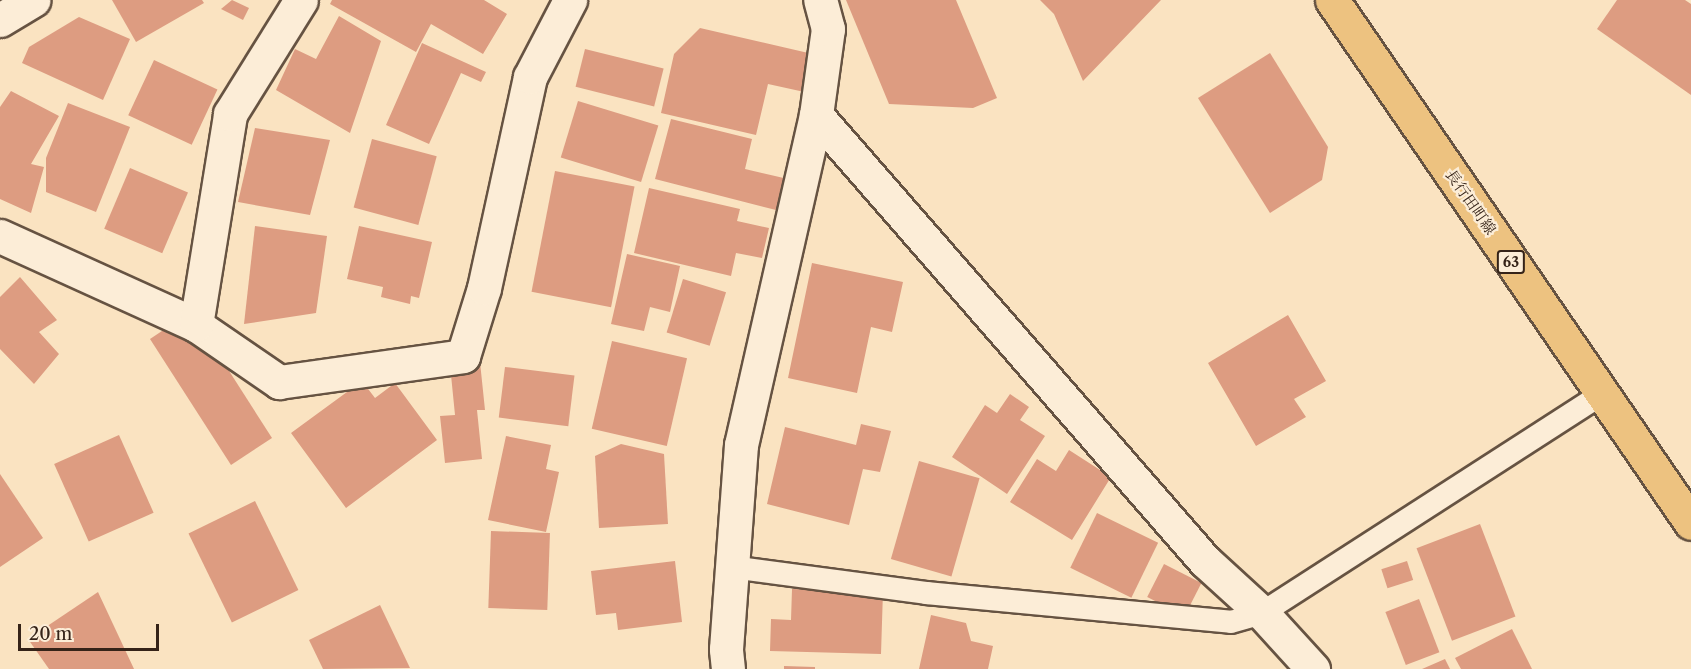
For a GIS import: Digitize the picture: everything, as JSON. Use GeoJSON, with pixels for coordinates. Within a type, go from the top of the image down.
{"type":"FeatureCollection","features":[{"type":"Feature","properties":{"kind":"main road","name":"長行田町線"},"geometry":{"type":"LineString","coordinates":[[1332,0],[1691,523]]}},
{"type":"Feature","properties":{"kind":"street"},"geometry":{"type":"LineString","coordinates":[[0,20],[33,0]]}},
{"type":"Feature","properties":{"kind":"street"},"geometry":{"type":"LineString","coordinates":[[196,325],[230,114],[301,0]]}},
{"type":"Feature","properties":{"kind":"street"},"geometry":{"type":"LineString","coordinates":[[0,236],[196,325],[279,382],[463,356],[484,288],[530,77],[570,0]]}},
{"type":"Feature","properties":{"kind":"street"},"geometry":{"type":"LineString","coordinates":[[728,669],[732,567],[741,445],[816,115],[828,29],[820,0]]}},
{"type":"Feature","properties":{"kind":"street"},"geometry":{"type":"LineString","coordinates":[[816,115],[1205,561],[1262,613],[1314,669]]}},
{"type":"Feature","properties":{"kind":"lane"},"geometry":{"type":"LineString","coordinates":[[732,567],[926,593],[1231,622],[1262,613],[1602,394]]}},
{"type":"Feature","properties":{"kind":"building"},"geometry":{"type":"Polygon","coordinates":[[[112,0],[202,0],[204,3],[136,42],[112,0]]]}},
{"type":"Feature","properties":{"kind":"building"},"geometry":{"type":"Polygon","coordinates":[[[232,0],[249,8],[243,20],[221,9],[232,0]]]}},
{"type":"Feature","properties":{"kind":"building"},"geometry":{"type":"Polygon","coordinates":[[[332,0],[484,0],[507,14],[483,54],[431,24],[416,52],[330,4],[332,0]]]}},
{"type":"Feature","properties":{"kind":"building"},"geometry":{"type":"Polygon","coordinates":[[[846,0],[956,0],[997,98],[973,108],[889,104],[846,0]]]}},
{"type":"Feature","properties":{"kind":"building"},"geometry":{"type":"Polygon","coordinates":[[[1040,0],[1161,0],[1083,81],[1054,14],[1040,0]]]}},
{"type":"Feature","properties":{"kind":"building"},"geometry":{"type":"Polygon","coordinates":[[[1617,0],[1685,0],[1691,4],[1691,95],[1597,29],[1617,0]]]}},
{"type":"Feature","properties":{"kind":"building"},"geometry":{"type":"Polygon","coordinates":[[[339,16],[381,41],[350,133],[276,90],[295,49],[316,59],[339,16]]]}},
{"type":"Feature","properties":{"kind":"building"},"geometry":{"type":"Polygon","coordinates":[[[79,17],[130,39],[103,100],[22,63],[29,47],[79,17]]]}},
{"type":"Feature","properties":{"kind":"building"},"geometry":{"type":"Polygon","coordinates":[[[700,28],[817,55],[809,93],[768,84],[756,135],[661,113],[674,54],[700,28]]]}},
{"type":"Feature","properties":{"kind":"building"},"geometry":{"type":"Polygon","coordinates":[[[422,43],[486,72],[481,82],[461,73],[429,144],[386,125],[422,43]]]}},
{"type":"Feature","properties":{"kind":"building"},"geometry":{"type":"Polygon","coordinates":[[[585,49],[664,69],[654,106],[576,87],[585,49]]]}},
{"type":"Feature","properties":{"kind":"building"},"geometry":{"type":"Polygon","coordinates":[[[1270,53],[1328,147],[1322,180],[1270,213],[1198,98],[1270,53]]]}},
{"type":"Feature","properties":{"kind":"building"},"geometry":{"type":"Polygon","coordinates":[[[154,60],[217,90],[192,145],[128,115],[154,60]]]}},
{"type":"Feature","properties":{"kind":"building"},"geometry":{"type":"Polygon","coordinates":[[[11,91],[59,116],[31,164],[44,167],[31,213],[0,199],[0,107],[11,91]]]}},
{"type":"Feature","properties":{"kind":"building"},"geometry":{"type":"Polygon","coordinates":[[[578,101],[658,126],[641,182],[561,157],[578,101]]]}},
{"type":"Feature","properties":{"kind":"building"},"geometry":{"type":"Polygon","coordinates":[[[68,103],[130,127],[96,212],[46,192],[46,158],[68,103]]]}},
{"type":"Feature","properties":{"kind":"building"},"geometry":{"type":"Polygon","coordinates":[[[671,119],[752,139],[745,169],[788,179],[780,211],[655,179],[671,119]]]}},
{"type":"Feature","properties":{"kind":"building"},"geometry":{"type":"Polygon","coordinates":[[[255,128],[330,140],[310,215],[238,202],[255,128]]]}},
{"type":"Feature","properties":{"kind":"building"},"geometry":{"type":"Polygon","coordinates":[[[372,139],[437,156],[418,225],[354,208],[372,139]]]}},
{"type":"Feature","properties":{"kind":"building"},"geometry":{"type":"Polygon","coordinates":[[[130,168],[188,193],[162,253],[104,229],[130,168]]]}},
{"type":"Feature","properties":{"kind":"building"},"geometry":{"type":"Polygon","coordinates":[[[555,171],[635,186],[611,307],[532,292],[555,171]]]}},
{"type":"Feature","properties":{"kind":"building"},"geometry":{"type":"Polygon","coordinates":[[[649,188],[740,209],[737,221],[769,228],[762,258],[736,253],[731,276],[634,253],[649,188]]]}},
{"type":"Feature","properties":{"kind":"building"},"geometry":{"type":"Polygon","coordinates":[[[255,226],[327,236],[316,313],[244,324],[255,226]]]}},
{"type":"Feature","properties":{"kind":"building"},"geometry":{"type":"Polygon","coordinates":[[[359,226],[432,242],[419,298],[411,296],[410,304],[381,297],[383,287],[347,279],[359,226]]]}},
{"type":"Feature","properties":{"kind":"building"},"geometry":{"type":"Polygon","coordinates":[[[627,254],[680,266],[670,312],[650,307],[644,331],[611,324],[627,254]]]}},
{"type":"Feature","properties":{"kind":"building"},"geometry":{"type":"Polygon","coordinates":[[[812,263],[903,282],[892,332],[871,327],[857,393],[788,378],[812,263]]]}},
{"type":"Feature","properties":{"kind":"building"},"geometry":{"type":"Polygon","coordinates":[[[20,277],[57,320],[39,332],[59,354],[34,384],[0,349],[0,297],[20,277]]]}},
{"type":"Feature","properties":{"kind":"building"},"geometry":{"type":"Polygon","coordinates":[[[683,279],[726,292],[710,346],[667,333],[683,279]]]}},
{"type":"Feature","properties":{"kind":"building"},"geometry":{"type":"Polygon","coordinates":[[[1288,315],[1326,381],[1294,399],[1306,417],[1256,446],[1208,363],[1288,315]]]}},
{"type":"Feature","properties":{"kind":"building"},"geometry":{"type":"Polygon","coordinates":[[[171,325],[215,349],[272,438],[231,465],[150,339],[171,325]]]}},
{"type":"Feature","properties":{"kind":"building"},"geometry":{"type":"Polygon","coordinates":[[[612,341],[687,358],[667,446],[592,429],[612,341]]]}},
{"type":"Feature","properties":{"kind":"building"},"geometry":{"type":"Polygon","coordinates":[[[480,362],[485,410],[477,410],[482,459],[445,463],[440,416],[455,415],[450,365],[480,362]]]}},
{"type":"Feature","properties":{"kind":"building"},"geometry":{"type":"Polygon","coordinates":[[[505,367],[574,376],[568,426],[499,418],[505,367]]]}},
{"type":"Feature","properties":{"kind":"building"},"geometry":{"type":"Polygon","coordinates":[[[362,381],[375,398],[395,383],[437,440],[346,508],[291,433],[362,381]]]}},
{"type":"Feature","properties":{"kind":"building"},"geometry":{"type":"Polygon","coordinates":[[[1010,394],[1029,407],[1020,420],[1045,436],[1007,494],[952,457],[985,405],[997,413],[1010,394]]]}},
{"type":"Feature","properties":{"kind":"building"},"geometry":{"type":"Polygon","coordinates":[[[861,424],[891,431],[880,472],[863,469],[849,525],[767,504],[785,427],[856,445],[861,424]]]}},
{"type":"Feature","properties":{"kind":"building"},"geometry":{"type":"Polygon","coordinates":[[[119,435],[154,513],[89,542],[54,464],[119,435]]]}},
{"type":"Feature","properties":{"kind":"building"},"geometry":{"type":"Polygon","coordinates":[[[506,436],[551,445],[546,469],[559,472],[546,532],[488,520],[506,436]]]}},
{"type":"Feature","properties":{"kind":"building"},"geometry":{"type":"Polygon","coordinates":[[[621,444],[664,454],[668,524],[599,528],[595,456],[621,444]]]}},
{"type":"Feature","properties":{"kind":"building"},"geometry":{"type":"Polygon","coordinates":[[[1069,450],[1111,477],[1072,540],[1010,502],[1037,459],[1056,471],[1069,450]]]}},
{"type":"Feature","properties":{"kind":"building"},"geometry":{"type":"Polygon","coordinates":[[[919,461],[980,478],[951,576],[891,559],[919,461]]]}},
{"type":"Feature","properties":{"kind":"building"},"geometry":{"type":"Polygon","coordinates":[[[0,474],[43,538],[0,567],[0,474]]]}},
{"type":"Feature","properties":{"kind":"building"},"geometry":{"type":"Polygon","coordinates":[[[255,501],[298,590],[232,622],[188,533],[255,501]]]}},
{"type":"Feature","properties":{"kind":"building"},"geometry":{"type":"Polygon","coordinates":[[[1097,513],[1158,543],[1131,598],[1070,568],[1097,513]]]}},
{"type":"Feature","properties":{"kind":"building"},"geometry":{"type":"Polygon","coordinates":[[[1480,524],[1515,616],[1452,641],[1417,548],[1480,524]]]}},
{"type":"Feature","properties":{"kind":"building"},"geometry":{"type":"Polygon","coordinates":[[[491,531],[550,533],[547,610],[488,608],[491,531]]]}},
{"type":"Feature","properties":{"kind":"building"},"geometry":{"type":"Polygon","coordinates":[[[675,561],[682,622],[618,630],[616,613],[596,615],[591,571],[675,561]]]}},
{"type":"Feature","properties":{"kind":"building"},"geometry":{"type":"Polygon","coordinates":[[[1407,561],[1413,580],[1388,588],[1381,569],[1407,561]]]}},
{"type":"Feature","properties":{"kind":"building"},"geometry":{"type":"Polygon","coordinates":[[[1164,564],[1201,583],[1185,616],[1147,597],[1164,564]]]}},
{"type":"Feature","properties":{"kind":"building"},"geometry":{"type":"Polygon","coordinates":[[[792,589],[883,591],[881,654],[770,651],[771,619],[791,620],[792,589]]]}},
{"type":"Feature","properties":{"kind":"building"},"geometry":{"type":"Polygon","coordinates":[[[98,592],[134,669],[49,669],[28,639],[98,592]]]}},
{"type":"Feature","properties":{"kind":"building"},"geometry":{"type":"Polygon","coordinates":[[[1419,599],[1439,652],[1406,665],[1385,612],[1419,599]]]}},
{"type":"Feature","properties":{"kind":"building"},"geometry":{"type":"Polygon","coordinates":[[[380,605],[410,668],[323,669],[309,640],[380,605]]]}},
{"type":"Feature","properties":{"kind":"building"},"geometry":{"type":"Polygon","coordinates":[[[931,615],[966,623],[971,641],[993,646],[988,669],[919,669],[931,615]]]}},
{"type":"Feature","properties":{"kind":"building"},"geometry":{"type":"Polygon","coordinates":[[[1512,629],[1532,669],[1461,669],[1455,658],[1512,629]]]}},
{"type":"Feature","properties":{"kind":"building"},"geometry":{"type":"Polygon","coordinates":[[[1445,659],[1450,669],[1422,669],[1445,659]]]}},
{"type":"Feature","properties":{"kind":"building"},"geometry":{"type":"Polygon","coordinates":[[[784,666],[815,667],[815,669],[784,669],[784,666]]]}}]}
